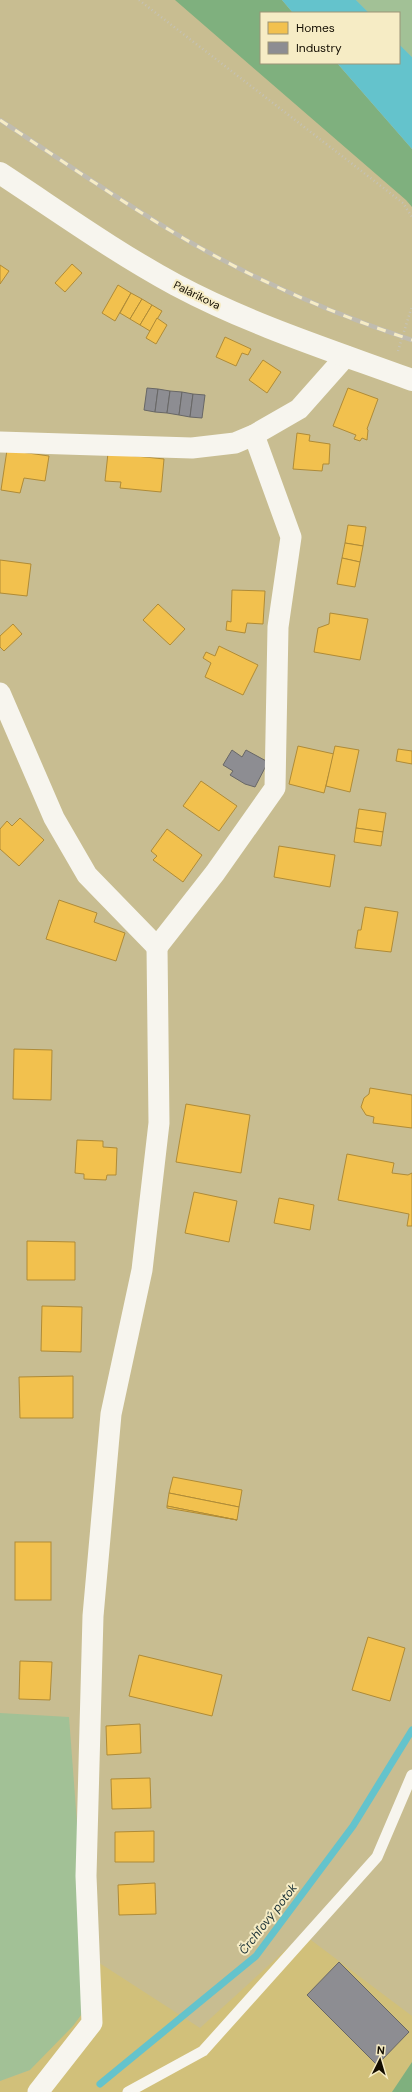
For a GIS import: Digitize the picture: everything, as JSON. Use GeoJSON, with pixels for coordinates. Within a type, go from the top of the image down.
{"type":"FeatureCollection","features":[{"type":"Feature","properties":{"kind":"main road","name":"Palárikova"},"geometry":{"type":"LineString","coordinates":[[0,174],[122,253],[177,286],[229,310],[412,380]]}},
{"type":"Feature","properties":{"kind":"street"},"geometry":{"type":"LineString","coordinates":[[0,442],[192,448],[235,443],[254,435],[299,409],[346,356]]}},
{"type":"Feature","properties":{"kind":"street"},"geometry":{"type":"LineString","coordinates":[[38,2092],[92,2023],[86,1876],[93,1616],[111,1414],[142,1270],[159,1122],[157,947],[215,873],[274,788],[278,626],[291,537],[254,435]]}},
{"type":"Feature","properties":{"kind":"street"},"geometry":{"type":"LineString","coordinates":[[0,693],[54,818],[87,875],[157,947]]}},
{"type":"Feature","properties":{"kind":"lane"},"geometry":{"type":"LineString","coordinates":[[128,2092],[203,2051],[372,1863],[377,1857],[412,1775]]}},
{"type":"Feature","properties":{"kind":"path"},"geometry":{"type":"LineString","coordinates":[[138,0],[403,203],[412,217]]}},
{"type":"Feature","properties":{"kind":"path"},"geometry":{"type":"LineString","coordinates":[[390,372],[412,306]]}},
{"type":"Feature","properties":{"kind":"shaded area"},"geometry":{"type":"Polygon","coordinates":[[[303,1934],[412,2016],[412,2062],[392,2092],[0,2092],[0,2081],[30,2070],[87,1955],[200,2028],[303,1934]]]}},
{"type":"Feature","properties":{"kind":"green space"},"geometry":{"type":"Polygon","coordinates":[[[175,0],[282,0],[292,12],[260,12],[260,64],[338,64],[412,149],[412,207],[406,200],[175,0]]]}},
{"type":"Feature","properties":{"kind":"green space"},"geometry":{"type":"Polygon","coordinates":[[[356,0],[412,0],[412,57],[400,45],[400,12],[368,12],[356,0]]]}},
{"type":"Feature","properties":{"kind":"green space"},"geometry":{"type":"Polygon","coordinates":[[[0,1713],[69,1717],[87,1955],[87,2007],[73,2026],[30,2070],[0,2081],[0,1713]]]}},
{"type":"Feature","properties":{"kind":"green space"},"geometry":{"type":"Polygon","coordinates":[[[412,2062],[412,2092],[392,2092],[412,2062]]]}},
{"type":"Feature","properties":{"kind":"water"},"geometry":{"type":"Polygon","coordinates":[[[282,0],[356,0],[368,12],[292,12],[282,0]]]}},
{"type":"Feature","properties":{"kind":"water"},"geometry":{"type":"Polygon","coordinates":[[[400,45],[412,57],[412,149],[338,64],[400,64],[400,45]]]}},
{"type":"Feature","properties":{"kind":"building: Homes"},"geometry":{"type":"Polygon","coordinates":[[[72,264],[82,273],[65,292],[55,283],[72,264]]]}},
{"type":"Feature","properties":{"kind":"building: Homes"},"geometry":{"type":"Polygon","coordinates":[[[0,265],[9,271],[0,284],[0,265]]]}},
{"type":"Feature","properties":{"kind":"building: Homes"},"geometry":{"type":"Polygon","coordinates":[[[118,285],[131,293],[115,321],[102,313],[118,285]]]}},
{"type":"Feature","properties":{"kind":"building: Homes"},"geometry":{"type":"Polygon","coordinates":[[[131,293],[142,299],[130,319],[120,313],[131,293]]]}},
{"type":"Feature","properties":{"kind":"building: Homes"},"geometry":{"type":"Polygon","coordinates":[[[142,299],[152,305],[140,325],[130,319],[142,299]]]}},
{"type":"Feature","properties":{"kind":"building: Homes"},"geometry":{"type":"Polygon","coordinates":[[[152,305],[162,311],[150,331],[140,325],[152,305]]]}},
{"type":"Feature","properties":{"kind":"building: Homes"},"geometry":{"type":"Polygon","coordinates":[[[157,318],[167,325],[156,344],[146,338],[157,318]]]}},
{"type":"Feature","properties":{"kind":"building: Homes"},"geometry":{"type":"Polygon","coordinates":[[[225,337],[251,349],[248,355],[242,353],[236,366],[216,357],[225,337]]]}},
{"type":"Feature","properties":{"kind":"building: Homes"},"geometry":{"type":"Polygon","coordinates":[[[263,360],[281,372],[267,393],[249,380],[263,360]]]}},
{"type":"Feature","properties":{"kind":"building: Homes"},"geometry":{"type":"Polygon","coordinates":[[[348,388],[378,399],[367,429],[367,440],[362,438],[360,441],[354,439],[356,435],[333,426],[348,388]]]}},
{"type":"Feature","properties":{"kind":"building: Homes"},"geometry":{"type":"Polygon","coordinates":[[[297,433],[310,435],[309,441],[330,444],[329,464],[323,464],[322,471],[293,469],[297,433]]]}},
{"type":"Feature","properties":{"kind":"building: Homes"},"geometry":{"type":"Polygon","coordinates":[[[7,450],[49,456],[45,481],[24,478],[20,493],[1,490],[7,450]]]}},
{"type":"Feature","properties":{"kind":"building: Homes"},"geometry":{"type":"Polygon","coordinates":[[[108,453],[164,459],[161,492],[120,488],[121,482],[105,481],[108,453]]]}},
{"type":"Feature","properties":{"kind":"building: Homes"},"geometry":{"type":"Polygon","coordinates":[[[348,525],[366,527],[363,546],[345,543],[348,525]]]}},
{"type":"Feature","properties":{"kind":"building: Homes"},"geometry":{"type":"Polygon","coordinates":[[[345,543],[363,546],[360,562],[342,558],[345,543]]]}},
{"type":"Feature","properties":{"kind":"building: Homes"},"geometry":{"type":"Polygon","coordinates":[[[342,558],[360,562],[355,587],[337,584],[342,558]]]}},
{"type":"Feature","properties":{"kind":"building: Homes"},"geometry":{"type":"Polygon","coordinates":[[[0,560],[31,564],[27,596],[0,593],[0,560]]]}},
{"type":"Feature","properties":{"kind":"building: Homes"},"geometry":{"type":"Polygon","coordinates":[[[232,590],[265,591],[263,624],[247,623],[245,633],[226,630],[227,621],[231,622],[232,590]]]}},
{"type":"Feature","properties":{"kind":"building: Homes"},"geometry":{"type":"Polygon","coordinates":[[[158,604],[185,629],[170,645],[143,620],[158,604]]]}},
{"type":"Feature","properties":{"kind":"building: Homes"},"geometry":{"type":"Polygon","coordinates":[[[330,613],[368,619],[360,660],[314,652],[318,628],[329,624],[330,613]]]}},
{"type":"Feature","properties":{"kind":"building: Homes"},"geometry":{"type":"Polygon","coordinates":[[[13,624],[22,634],[4,651],[0,647],[0,636],[13,624]]]}},
{"type":"Feature","properties":{"kind":"building: Homes"},"geometry":{"type":"Polygon","coordinates":[[[219,646],[258,665],[243,695],[205,677],[211,663],[203,658],[206,652],[215,656],[219,646]]]}},
{"type":"Feature","properties":{"kind":"building: Homes"},"geometry":{"type":"Polygon","coordinates":[[[298,746],[334,754],[324,793],[289,784],[298,746]]]}},
{"type":"Feature","properties":{"kind":"building: Homes"},"geometry":{"type":"Polygon","coordinates":[[[335,746],[359,750],[350,792],[326,786],[335,746]]]}},
{"type":"Feature","properties":{"kind":"building: Homes"},"geometry":{"type":"Polygon","coordinates":[[[398,749],[412,751],[412,764],[396,761],[398,749]]]}},
{"type":"Feature","properties":{"kind":"building: Homes"},"geometry":{"type":"Polygon","coordinates":[[[201,781],[237,806],[219,831],[183,806],[201,781]]]}},
{"type":"Feature","properties":{"kind":"building: Homes"},"geometry":{"type":"Polygon","coordinates":[[[359,809],[386,813],[383,832],[356,828],[359,809]]]}},
{"type":"Feature","properties":{"kind":"building: Homes"},"geometry":{"type":"Polygon","coordinates":[[[20,818],[44,840],[19,866],[0,849],[0,829],[7,821],[12,826],[20,818]]]}},
{"type":"Feature","properties":{"kind":"building: Homes"},"geometry":{"type":"Polygon","coordinates":[[[356,828],[383,832],[381,846],[354,842],[356,828]]]}},
{"type":"Feature","properties":{"kind":"building: Homes"},"geometry":{"type":"Polygon","coordinates":[[[167,829],[202,855],[183,882],[153,860],[157,856],[151,851],[167,829]]]}},
{"type":"Feature","properties":{"kind":"building: Homes"},"geometry":{"type":"Polygon","coordinates":[[[279,846],[335,855],[330,887],[274,877],[279,846]]]}},
{"type":"Feature","properties":{"kind":"building: Homes"},"geometry":{"type":"Polygon","coordinates":[[[59,900],[97,913],[94,922],[125,933],[116,961],[46,939],[59,900]]]}},
{"type":"Feature","properties":{"kind":"building: Homes"},"geometry":{"type":"Polygon","coordinates":[[[365,907],[398,912],[391,952],[355,948],[358,930],[361,930],[365,907]]]}},
{"type":"Feature","properties":{"kind":"building: Homes"},"geometry":{"type":"Polygon","coordinates":[[[14,1049],[52,1050],[51,1100],[13,1099],[14,1049]]]}},
{"type":"Feature","properties":{"kind":"building: Homes"},"geometry":{"type":"Polygon","coordinates":[[[370,1088],[412,1095],[412,1128],[373,1123],[374,1117],[366,1115],[361,1107],[364,1098],[369,1094],[370,1088]]]}},
{"type":"Feature","properties":{"kind":"building: Homes"},"geometry":{"type":"Polygon","coordinates":[[[186,1104],[250,1115],[241,1173],[176,1162],[186,1104]]]}},
{"type":"Feature","properties":{"kind":"building: Homes"},"geometry":{"type":"Polygon","coordinates":[[[77,1140],[103,1141],[103,1147],[117,1148],[116,1175],[107,1175],[106,1180],[84,1179],[84,1174],[75,1173],[77,1140]]]}},
{"type":"Feature","properties":{"kind":"building: Homes"},"geometry":{"type":"Polygon","coordinates":[[[347,1154],[394,1163],[392,1173],[408,1175],[412,1173],[412,1226],[407,1226],[409,1214],[338,1200],[347,1154]]]}},
{"type":"Feature","properties":{"kind":"building: Homes"},"geometry":{"type":"Polygon","coordinates":[[[194,1192],[237,1201],[229,1242],[185,1233],[194,1192]]]}},
{"type":"Feature","properties":{"kind":"building: Homes"},"geometry":{"type":"Polygon","coordinates":[[[279,1198],[314,1205],[310,1230],[274,1223],[279,1198]]]}},
{"type":"Feature","properties":{"kind":"building: Homes"},"geometry":{"type":"Polygon","coordinates":[[[27,1241],[75,1242],[75,1280],[27,1280],[27,1241]]]}},
{"type":"Feature","properties":{"kind":"building: Homes"},"geometry":{"type":"Polygon","coordinates":[[[42,1306],[82,1307],[81,1352],[41,1351],[42,1306]]]}},
{"type":"Feature","properties":{"kind":"building: Homes"},"geometry":{"type":"Polygon","coordinates":[[[73,1376],[73,1418],[20,1418],[19,1377],[73,1376]]]}},
{"type":"Feature","properties":{"kind":"building: Homes"},"geometry":{"type":"Polygon","coordinates":[[[173,1477],[242,1490],[239,1507],[169,1493],[173,1477]]]}},
{"type":"Feature","properties":{"kind":"building: Homes"},"geometry":{"type":"Polygon","coordinates":[[[169,1493],[239,1507],[237,1520],[167,1506],[169,1493]]]}},
{"type":"Feature","properties":{"kind":"building: Homes"},"geometry":{"type":"Polygon","coordinates":[[[167,1506],[237,1520],[167,1508],[167,1506]]]}},
{"type":"Feature","properties":{"kind":"building: Homes"},"geometry":{"type":"Polygon","coordinates":[[[15,1542],[51,1542],[51,1600],[15,1600],[15,1542]]]}},
{"type":"Feature","properties":{"kind":"building: Homes"},"geometry":{"type":"Polygon","coordinates":[[[368,1637],[405,1648],[390,1701],[352,1690],[368,1637]]]}},
{"type":"Feature","properties":{"kind":"building: Homes"},"geometry":{"type":"Polygon","coordinates":[[[139,1655],[222,1675],[212,1716],[129,1696],[139,1655]]]}},
{"type":"Feature","properties":{"kind":"building: Homes"},"geometry":{"type":"Polygon","coordinates":[[[20,1661],[52,1662],[50,1700],[19,1699],[20,1661]]]}},
{"type":"Feature","properties":{"kind":"building: Homes"},"geometry":{"type":"Polygon","coordinates":[[[140,1724],[141,1753],[107,1755],[106,1726],[140,1724]]]}},
{"type":"Feature","properties":{"kind":"building: Homes"},"geometry":{"type":"Polygon","coordinates":[[[150,1778],[151,1808],[112,1809],[111,1779],[150,1778]]]}},
{"type":"Feature","properties":{"kind":"building: Homes"},"geometry":{"type":"Polygon","coordinates":[[[154,1831],[154,1862],[115,1862],[115,1832],[154,1831]]]}},
{"type":"Feature","properties":{"kind":"building: Homes"},"geometry":{"type":"Polygon","coordinates":[[[155,1883],[156,1914],[119,1915],[118,1885],[155,1883]]]}},
{"type":"Feature","properties":{"kind":"building: Industry"},"geometry":{"type":"Polygon","coordinates":[[[147,388],[158,389],[155,412],[144,410],[147,388]]]}},
{"type":"Feature","properties":{"kind":"building: Industry"},"geometry":{"type":"Polygon","coordinates":[[[158,389],[170,391],[167,413],[155,412],[158,389]]]}},
{"type":"Feature","properties":{"kind":"building: Industry"},"geometry":{"type":"Polygon","coordinates":[[[170,391],[182,392],[179,415],[167,413],[170,391]]]}},
{"type":"Feature","properties":{"kind":"building: Industry"},"geometry":{"type":"Polygon","coordinates":[[[182,392],[193,394],[190,417],[179,415],[182,392]]]}},
{"type":"Feature","properties":{"kind":"building: Industry"},"geometry":{"type":"Polygon","coordinates":[[[193,394],[205,395],[202,418],[190,417],[193,394]]]}},
{"type":"Feature","properties":{"kind":"building: Industry"},"geometry":{"type":"Polygon","coordinates":[[[232,750],[242,757],[246,750],[268,762],[255,787],[245,784],[230,775],[233,771],[223,765],[232,750]]]}},
{"type":"Feature","properties":{"kind":"building: Industry"},"geometry":{"type":"Polygon","coordinates":[[[339,1962],[409,2032],[377,2065],[307,1995],[339,1962]]]}},
{"type":"Feature","properties":{"kind":"waterway","name":"Črchľový potok"},"geometry":{"type":"LineString","coordinates":[[100,2084],[256,1956],[353,1826],[412,1730]]}},
{"type":"Feature","properties":{"kind":"railway"},"geometry":{"type":"LineString","coordinates":[[0,120],[136,210],[238,268],[295,295],[353,319],[412,340]]}}]}
